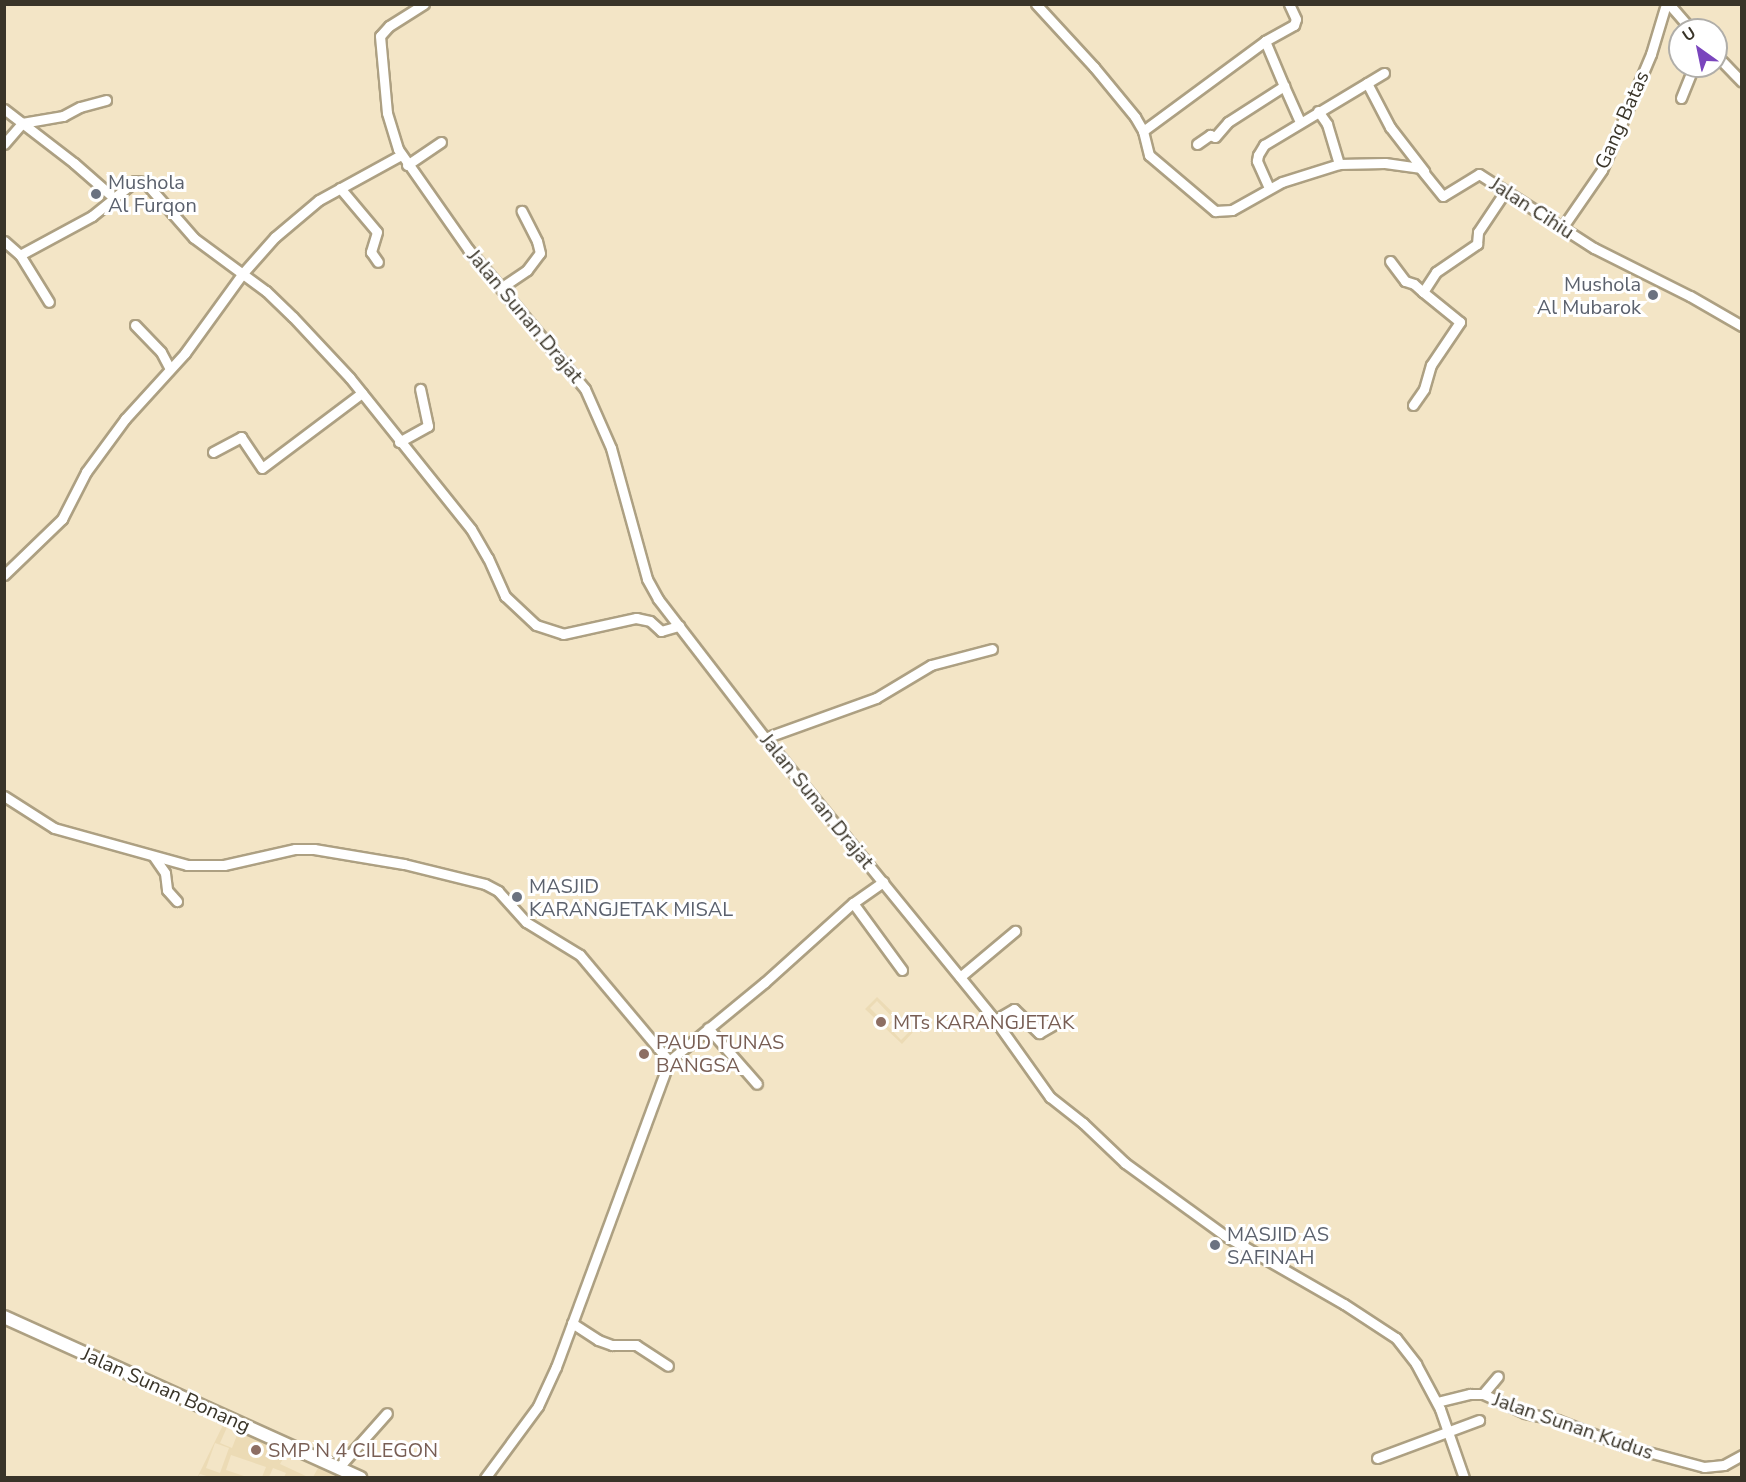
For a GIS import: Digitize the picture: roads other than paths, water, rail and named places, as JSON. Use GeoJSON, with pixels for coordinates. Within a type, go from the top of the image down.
{"type":"FeatureCollection","features":[{"type":"Feature","properties":{"kind":"street","name":"Jalan Sunan Drajat"},"geometry":{"type":"LineString","coordinates":[[424,4],[384,29],[380,36],[387,112],[401,155],[468,249],[585,389],[620,476],[647,579],[679,626],[765,738],[995,1020],[1050,1097],[1083,1123],[1125,1163],[1224,1235],[1390,1333],[1416,1364],[1437,1402],[1450,1431],[1464,1478]]}},
{"type":"Feature","properties":{"kind":"street"},"geometry":{"type":"LineString","coordinates":[[1036,4],[1115,92],[1143,131],[1149,155],[1215,212],[1232,210],[1269,188],[1297,176],[1339,164],[1384,163],[1424,171]]}},
{"type":"Feature","properties":{"kind":"street"},"geometry":{"type":"LineString","coordinates":[[1143,131],[1265,41],[1294,25],[1296,19],[1289,4]]}},
{"type":"Feature","properties":{"kind":"street"},"geometry":{"type":"LineString","coordinates":[[1668,4],[1681,18]]}},
{"type":"Feature","properties":{"kind":"street","name":"Gang Batas"},"geometry":{"type":"LineString","coordinates":[[1562,228],[1585,197],[1606,161],[1651,54],[1668,4]]}},
{"type":"Feature","properties":{"kind":"street"},"geometry":{"type":"LineString","coordinates":[[1265,41],[1300,122]]}},
{"type":"Feature","properties":{"kind":"street"},"geometry":{"type":"LineString","coordinates":[[1728,67],[1742,82]]}},
{"type":"Feature","properties":{"kind":"street"},"geometry":{"type":"LineString","coordinates":[[1269,188],[1257,161],[1259,151],[1300,122],[1384,73]]}},
{"type":"Feature","properties":{"kind":"street"},"geometry":{"type":"LineString","coordinates":[[1681,98],[1689,78]]}},
{"type":"Feature","properties":{"kind":"street"},"geometry":{"type":"LineString","coordinates":[[1366,83],[1390,127],[1424,171]]}},
{"type":"Feature","properties":{"kind":"street"},"geometry":{"type":"LineString","coordinates":[[1197,144],[1210,135],[1215,137],[1228,122],[1284,86]]}},
{"type":"Feature","properties":{"kind":"street"},"geometry":{"type":"LineString","coordinates":[[4,144],[22,123],[63,116],[80,107],[106,100]]}},
{"type":"Feature","properties":{"kind":"street"},"geometry":{"type":"LineString","coordinates":[[4,110],[74,163],[114,198]]}},
{"type":"Feature","properties":{"kind":"street"},"geometry":{"type":"LineString","coordinates":[[1318,111],[1327,124],[1339,164]]}},
{"type":"Feature","properties":{"kind":"street"},"geometry":{"type":"LineString","coordinates":[[407,165],[441,142]]}},
{"type":"Feature","properties":{"kind":"street"},"geometry":{"type":"LineString","coordinates":[[4,575],[62,519],[86,472],[103,448],[170,369],[243,273],[294,220],[319,200],[401,155]]}},
{"type":"Feature","properties":{"kind":"street","name":"Jalan Cihiu"},"geometry":{"type":"LineString","coordinates":[[1424,171],[1443,196],[1478,174],[1612,258],[1690,296],[1742,326]]}},
{"type":"Feature","properties":{"kind":"street"},"geometry":{"type":"LineString","coordinates":[[20,255],[100,211],[135,181],[141,180],[194,238],[243,273],[296,321],[362,393],[471,529],[488,558],[505,596],[536,625],[563,634],[636,618],[650,621],[661,631],[679,626]]}},
{"type":"Feature","properties":{"kind":"street"},"geometry":{"type":"LineString","coordinates":[[340,188],[378,232],[371,252],[378,262]]}},
{"type":"Feature","properties":{"kind":"street"},"geometry":{"type":"LineString","coordinates":[[1423,292],[1436,272],[1477,244],[1478,232],[1506,190]]}},
{"type":"Feature","properties":{"kind":"street"},"geometry":{"type":"LineString","coordinates":[[502,287],[528,270],[540,253],[537,241],[522,211]]}},
{"type":"Feature","properties":{"kind":"street"},"geometry":{"type":"LineString","coordinates":[[4,241],[20,255],[49,302]]}},
{"type":"Feature","properties":{"kind":"street"},"geometry":{"type":"LineString","coordinates":[[1390,261],[1405,281],[1414,284],[1460,322],[1431,364],[1424,388],[1413,405]]}},
{"type":"Feature","properties":{"kind":"street"},"geometry":{"type":"LineString","coordinates":[[135,326],[161,352],[170,369]]}},
{"type":"Feature","properties":{"kind":"street"},"geometry":{"type":"LineString","coordinates":[[399,442],[428,426],[420,389]]}},
{"type":"Feature","properties":{"kind":"street"},"geometry":{"type":"LineString","coordinates":[[213,452],[241,437],[262,468],[362,393]]}},
{"type":"Feature","properties":{"kind":"street"},"geometry":{"type":"LineString","coordinates":[[765,738],[876,698],[931,665],[992,649]]}},
{"type":"Feature","properties":{"kind":"street"},"geometry":{"type":"LineString","coordinates":[[4,796],[54,828],[187,865],[224,865],[295,849],[314,849],[404,864],[485,884],[498,891],[526,922],[580,955],[669,1061]]}},
{"type":"Feature","properties":{"kind":"street"},"geometry":{"type":"LineString","coordinates":[[154,857],[165,873],[167,890],[177,901]]}},
{"type":"Feature","properties":{"kind":"street"},"geometry":{"type":"LineString","coordinates":[[485,1478],[538,1406],[572,1323],[669,1061],[764,983],[853,903],[883,882]]}},
{"type":"Feature","properties":{"kind":"street"},"geometry":{"type":"LineString","coordinates":[[853,903],[902,970]]}},
{"type":"Feature","properties":{"kind":"street"},"geometry":{"type":"LineString","coordinates":[[960,977],[1015,931]]}},
{"type":"Feature","properties":{"kind":"street"},"geometry":{"type":"LineString","coordinates":[[995,1020],[1014,1009],[1039,1033],[1056,1023]]}},
{"type":"Feature","properties":{"kind":"street"},"geometry":{"type":"LineString","coordinates":[[708,1028],[757,1084]]}},
{"type":"Feature","properties":{"kind":"street","name":"Jalan Sunan Bonang"},"geometry":{"type":"LineString","coordinates":[[4,1317],[359,1477]]}},
{"type":"Feature","properties":{"kind":"street"},"geometry":{"type":"LineString","coordinates":[[572,1323],[598,1340],[612,1345],[636,1346],[668,1366]]}},
{"type":"Feature","properties":{"kind":"street"},"geometry":{"type":"LineString","coordinates":[[1483,1394],[1498,1376]]}},
{"type":"Feature","properties":{"kind":"street","name":"Jalan Sunan Kudus"},"geometry":{"type":"LineString","coordinates":[[1437,1402],[1470,1394],[1483,1394],[1525,1413],[1557,1420],[1622,1445],[1682,1462],[1714,1467],[1724,1465],[1742,1455]]}},
{"type":"Feature","properties":{"kind":"street"},"geometry":{"type":"LineString","coordinates":[[339,1467],[387,1413]]}},
{"type":"Feature","properties":{"kind":"street"},"geometry":{"type":"LineString","coordinates":[[1377,1458],[1479,1420]]}},
{"type":"Feature","properties":{"kind":"place","name":"Mushola Al Furqon"},"geometry":{"type":"Point","coordinates":[96,194]}},
{"type":"Feature","properties":{"kind":"place","name":"Mushola Al Mubarok"},"geometry":{"type":"Point","coordinates":[1653,295]}},
{"type":"Feature","properties":{"kind":"place","name":"MASJID KARANGJETAK MISAL"},"geometry":{"type":"Point","coordinates":[517,897]}},
{"type":"Feature","properties":{"kind":"place","name":"MTs KARANGJETAK"},"geometry":{"type":"Point","coordinates":[881,1022]}},
{"type":"Feature","properties":{"kind":"place","name":"PAUD TUNAS BANGSA"},"geometry":{"type":"Point","coordinates":[644,1054]}},
{"type":"Feature","properties":{"kind":"place","name":"MASJID AS SAFINAH"},"geometry":{"type":"Point","coordinates":[1215,1245]}},
{"type":"Feature","properties":{"kind":"place","name":"SMP N 4 CILEGON"},"geometry":{"type":"Point","coordinates":[256,1450]}}]}
